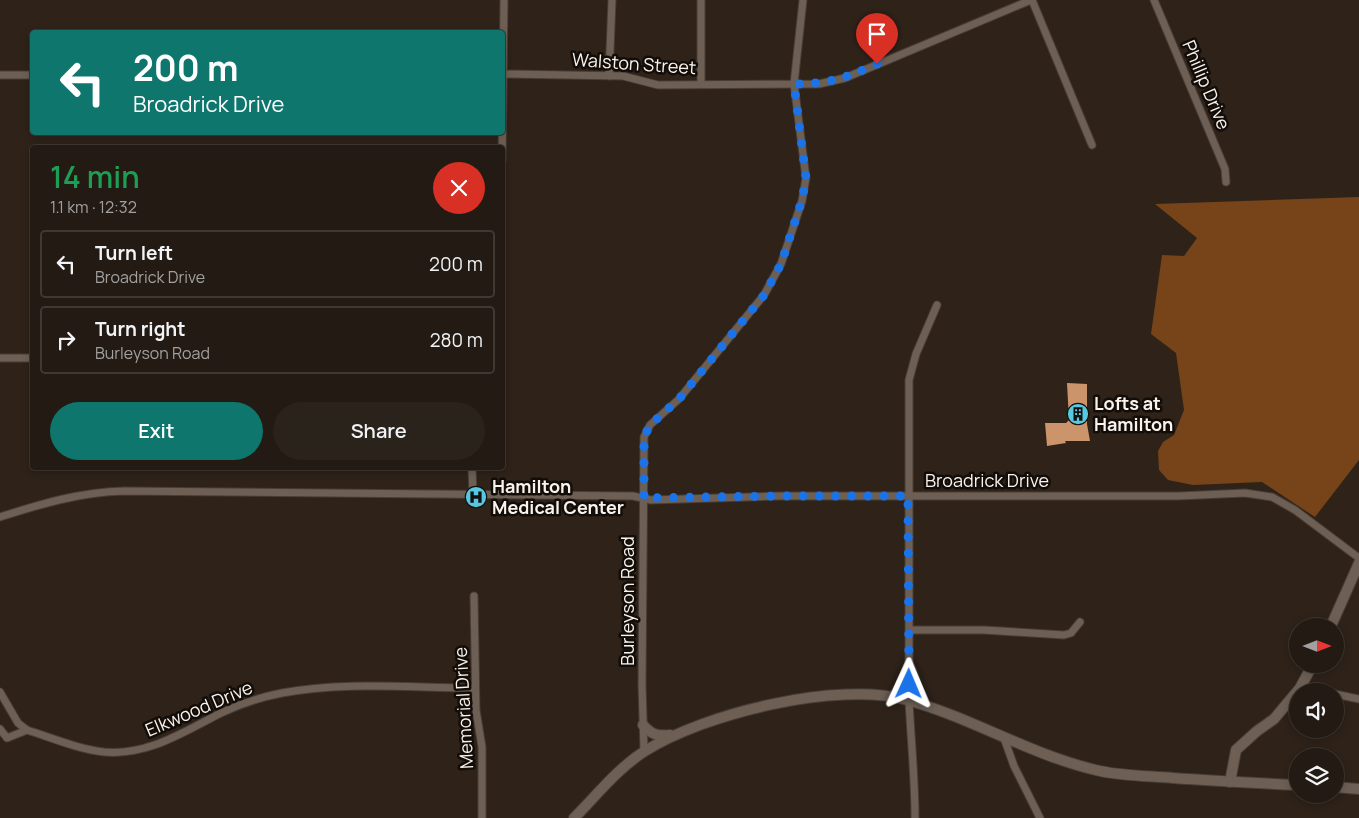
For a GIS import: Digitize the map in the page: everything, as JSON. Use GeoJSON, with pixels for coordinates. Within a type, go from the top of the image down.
{"type":"FeatureCollection","features":[{"type":"Feature","properties":{"kind":"main road"},"geometry":{"type":"LineString","coordinates":[[1335,618],[1359,563]]}},
{"type":"Feature","properties":{"kind":"main road"},"geometry":{"type":"LineString","coordinates":[[574,818],[620,772],[644,752],[676,735],[719,719],[811,698],[850,695],[891,697],[909,701],[950,715],[1056,760],[1102,771],[1230,782],[1289,785]]}},
{"type":"Feature","properties":{"kind":"main road"},"geometry":{"type":"LineString","coordinates":[[1230,782],[1236,750],[1274,719],[1289,701]]}},
{"type":"Feature","properties":{"kind":"main road"},"geometry":{"type":"LineString","coordinates":[[643,725],[650,733],[658,736],[676,735]]}},
{"type":"Feature","properties":{"kind":"main road"},"geometry":{"type":"LineString","coordinates":[[1344,788],[1359,789]]}},
{"type":"Feature","properties":{"kind":"street"},"geometry":{"type":"LineString","coordinates":[[504,0],[504,30]]}},
{"type":"Feature","properties":{"kind":"street"},"geometry":{"type":"LineString","coordinates":[[609,76],[612,0]]}},
{"type":"Feature","properties":{"kind":"street"},"geometry":{"type":"LineString","coordinates":[[701,0],[701,84]]}},
{"type":"Feature","properties":{"kind":"street","name":"Burleyson Road"},"geometry":{"type":"LineString","coordinates":[[644,752],[644,437],[647,430],[679,399],[750,312],[774,279],[781,264],[802,200],[806,178],[794,84],[803,0]]}},
{"type":"Feature","properties":{"kind":"street"},"geometry":{"type":"LineString","coordinates":[[1031,0],[1092,145]]}},
{"type":"Feature","properties":{"kind":"street","name":"Walston Street"},"geometry":{"type":"LineString","coordinates":[[505,74],[623,76],[658,85],[819,84],[845,78],[1031,0]]}},
{"type":"Feature","properties":{"kind":"street","name":"Phillip Drive"},"geometry":{"type":"LineString","coordinates":[[1154,0],[1225,170],[1226,182]]}},
{"type":"Feature","properties":{"kind":"street"},"geometry":{"type":"LineString","coordinates":[[0,75],[30,75]]}},
{"type":"Feature","properties":{"kind":"street"},"geometry":{"type":"LineString","coordinates":[[915,818],[914,765],[910,738],[909,701],[909,380],[917,352],[937,305]]}},
{"type":"Feature","properties":{"kind":"street"},"geometry":{"type":"LineString","coordinates":[[0,358],[30,358]]}},
{"type":"Feature","properties":{"kind":"street"},"geometry":{"type":"LineString","coordinates":[[472,470],[472,494]]}},
{"type":"Feature","properties":{"kind":"street","name":"Broadrick Drive"},"geometry":{"type":"LineString","coordinates":[[0,517],[62,498],[112,491],[633,496],[644,498],[1178,496],[1245,493],[1272,497],[1295,510],[1359,558]]}},
{"type":"Feature","properties":{"kind":"street","name":"Memorial Drive"},"geometry":{"type":"LineString","coordinates":[[474,596],[476,710],[482,747],[482,818]]}},
{"type":"Feature","properties":{"kind":"street"},"geometry":{"type":"LineString","coordinates":[[910,630],[984,630],[1064,635],[1071,633],[1080,622]]}},
{"type":"Feature","properties":{"kind":"street","name":"Elkwood Drive"},"geometry":{"type":"LineString","coordinates":[[27,730],[92,750],[120,752],[155,746],[222,712],[255,700],[310,688],[475,688]]}},
{"type":"Feature","properties":{"kind":"street"},"geometry":{"type":"LineString","coordinates":[[0,692],[18,724],[27,730]]}},
{"type":"Feature","properties":{"kind":"street"},"geometry":{"type":"LineString","coordinates":[[1344,696],[1359,699]]}},
{"type":"Feature","properties":{"kind":"street"},"geometry":{"type":"LineString","coordinates":[[0,729],[7,738],[27,730]]}},
{"type":"Feature","properties":{"kind":"street"},"geometry":{"type":"LineString","coordinates":[[1004,738],[1014,766],[1040,818]]}},
{"type":"Feature","properties":{"kind":"shaded area"},"geometry":{"type":"Polygon","coordinates":[[[1359,197],[1359,460],[1315,517],[1262,482],[1193,485],[1168,480],[1159,470],[1158,451],[1163,442],[1174,435],[1184,410],[1176,353],[1151,334],[1162,255],[1184,256],[1197,238],[1155,204],[1359,197]]]}},
{"type":"Feature","properties":{"kind":"building","name":"Lofts at Hamilton"},"geometry":{"type":"Polygon","coordinates":[[[1067,383],[1087,384],[1087,424],[1090,441],[1065,441],[1066,443],[1047,446],[1045,423],[1066,423],[1069,420],[1067,383]]]}},
{"type":"Feature","properties":{"kind":"place","name":"Lofts at Hamilton"},"geometry":{"type":"Point","coordinates":[1078,414]}},
{"type":"Feature","properties":{"kind":"place","name":"Hamilton Medical Center"},"geometry":{"type":"Point","coordinates":[476,497]}},
{"type":"Feature","properties":{"kind":"route"},"geometry":{"type":"LineString","coordinates":[[877,64],[845,78],[819,84],[794,84],[806,178],[802,200],[781,264],[764,295],[679,399],[650,425],[647,430],[644,437],[644,498],[657,500],[780,496],[908,496],[909,684]]}}]}
